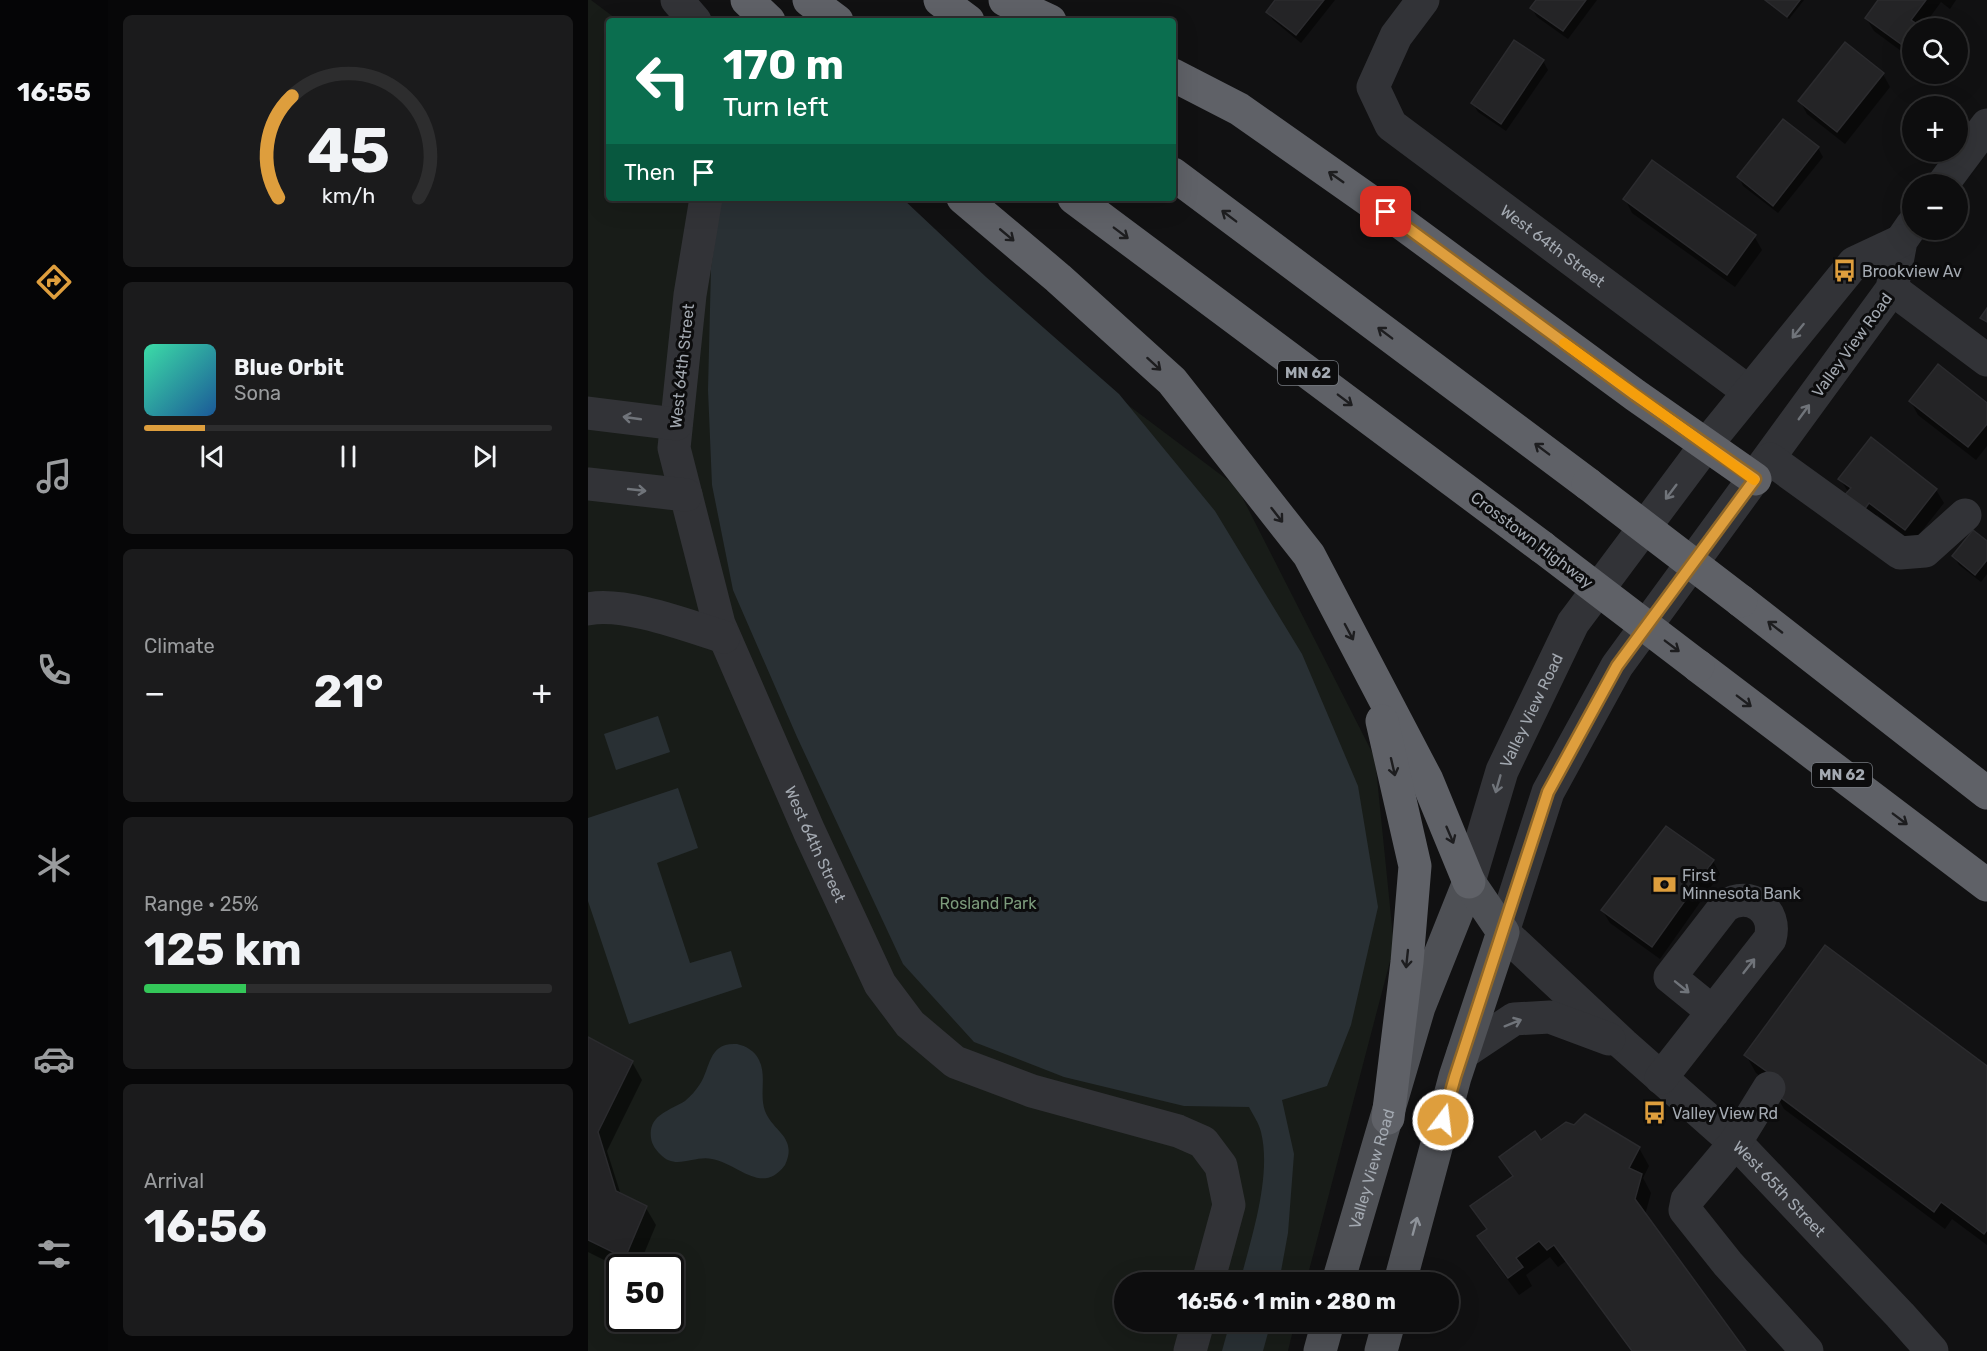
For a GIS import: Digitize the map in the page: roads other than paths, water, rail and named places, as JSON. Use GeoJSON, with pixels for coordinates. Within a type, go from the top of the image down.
{"type":"FeatureCollection","features":[{"type":"Feature","properties":{"kind":"highway"},"geometry":{"type":"LineString","coordinates":[[747,0],[766,18]]}},
{"type":"Feature","properties":{"kind":"highway"},"geometry":{"type":"LineString","coordinates":[[809,0],[833,18]]}},
{"type":"Feature","properties":{"kind":"highway"},"geometry":{"type":"LineString","coordinates":[[940,0],[964,18]]}},
{"type":"Feature","properties":{"kind":"highway"},"geometry":{"type":"LineString","coordinates":[[1005,0],[1044,18]]}},
{"type":"Feature","properties":{"kind":"highway"},"geometry":{"type":"LineString","coordinates":[[1176,77],[1239,109],[1404,225],[1706,445],[1762,469]]}},
{"type":"Feature","properties":{"kind":"highway"},"geometry":{"type":"LineString","coordinates":[[1176,176],[1588,484],[1987,793]]}},
{"type":"Feature","properties":{"kind":"highway"},"geometry":{"type":"LineString","coordinates":[[967,201],[1058,278],[1172,381],[1309,555],[1427,780],[1469,882]]}},
{"type":"Feature","properties":{"kind":"highway","name":"Crosstown Highway"},"geometry":{"type":"LineString","coordinates":[[1078,201],[1542,547],[1987,885]]}},
{"type":"Feature","properties":{"kind":"highway"},"geometry":{"type":"LineString","coordinates":[[1813,657],[1987,772]]}},
{"type":"Feature","properties":{"kind":"highway"},"geometry":{"type":"LineString","coordinates":[[1369,669],[1415,866],[1407,962],[1388,1118]]}},
{"type":"Feature","properties":{"kind":"main road","name":"West 65th Street"},"geometry":{"type":"LineString","coordinates":[[1469,882],[1503,932]]}},
{"type":"Feature","properties":{"kind":"main road","name":"Valley View Road"},"geometry":{"type":"LineString","coordinates":[[1341,1272],[1419,1007],[1469,882]]}},
{"type":"Feature","properties":{"kind":"main road","name":"Valley View Road"},"geometry":{"type":"LineString","coordinates":[[1403,1272],[1455,1077],[1503,932]]}},
{"type":"Feature","properties":{"kind":"main road"},"geometry":{"type":"LineString","coordinates":[[1320,1351],[1325,1332]]}},
{"type":"Feature","properties":{"kind":"main road"},"geometry":{"type":"LineString","coordinates":[[1381,1351],[1386,1332]]}},
{"type":"Feature","properties":{"kind":"street"},"geometry":{"type":"LineString","coordinates":[[677,0],[692,18]]}},
{"type":"Feature","properties":{"kind":"street","name":"West 64th Street"},"geometry":{"type":"LineString","coordinates":[[1423,0],[1396,36],[1373,87],[1391,125],[1749,392]]}},
{"type":"Feature","properties":{"kind":"street"},"geometry":{"type":"LineString","coordinates":[[1950,174],[1987,125]]}},
{"type":"Feature","properties":{"kind":"street","name":"West 64th Street"},"geometry":{"type":"LineString","coordinates":[[706,201],[690,295],[674,448],[719,624],[809,831],[880,984],[910,1024],[955,1062],[1032,1091],[1178,1131],[1203,1142],[1221,1166],[1229,1205],[1211,1272]]}},
{"type":"Feature","properties":{"kind":"street","name":"Valley View Road"},"geometry":{"type":"LineString","coordinates":[[1469,882],[1502,771],[1573,622],[1706,445],[1854,263],[1902,236]]}},
{"type":"Feature","properties":{"kind":"street","name":"Valley View Road"},"geometry":{"type":"LineString","coordinates":[[1503,932],[1548,792],[1611,676],[1892,289],[1905,240]]}},
{"type":"Feature","properties":{"kind":"street"},"geometry":{"type":"LineString","coordinates":[[1892,289],[1987,360]]}},
{"type":"Feature","properties":{"kind":"street"},"geometry":{"type":"LineString","coordinates":[[588,412],[676,424]]}},
{"type":"Feature","properties":{"kind":"street"},"geometry":{"type":"LineString","coordinates":[[1762,469],[1900,553],[1925,551],[1965,515]]}},
{"type":"Feature","properties":{"kind":"street"},"geometry":{"type":"LineString","coordinates":[[588,484],[686,495]]}},
{"type":"Feature","properties":{"kind":"street"},"geometry":{"type":"LineString","coordinates":[[588,609],[600,606],[661,617],[724,637]]}},
{"type":"Feature","properties":{"kind":"street","name":"West 65th Street"},"geometry":{"type":"LineString","coordinates":[[1503,932],[1661,1078],[1743,1130],[1932,1351]]}},
{"type":"Feature","properties":{"kind":"street"},"geometry":{"type":"LineString","coordinates":[[1661,1078],[1713,1012]]}},
{"type":"Feature","properties":{"kind":"street"},"geometry":{"type":"LineString","coordinates":[[1463,1053],[1514,1019],[1550,1017],[1623,1044]]}},
{"type":"Feature","properties":{"kind":"street"},"geometry":{"type":"LineString","coordinates":[[1763,1083],[1743,1130],[1687,1200],[1685,1210],[1728,1264],[1807,1351]]}},
{"type":"Feature","properties":{"kind":"street"},"geometry":{"type":"LineString","coordinates":[[1190,1351],[1195,1332]]}},
{"type":"Feature","properties":{"kind":"place","name":"Brookview Av"},"geometry":{"type":"Point","coordinates":[1844,271]}},
{"type":"Feature","properties":{"kind":"place","name":"First Minnesota Bank"},"geometry":{"type":"Point","coordinates":[1664,884]}},
{"type":"Feature","properties":{"kind":"place","name":"Valley View Rd"},"geometry":{"type":"Point","coordinates":[1654,1113]}},
{"type":"Feature","properties":{"kind":"park label","name":"Rosland Park"},"geometry":{"type":"Point","coordinates":[988,903]}}]}
